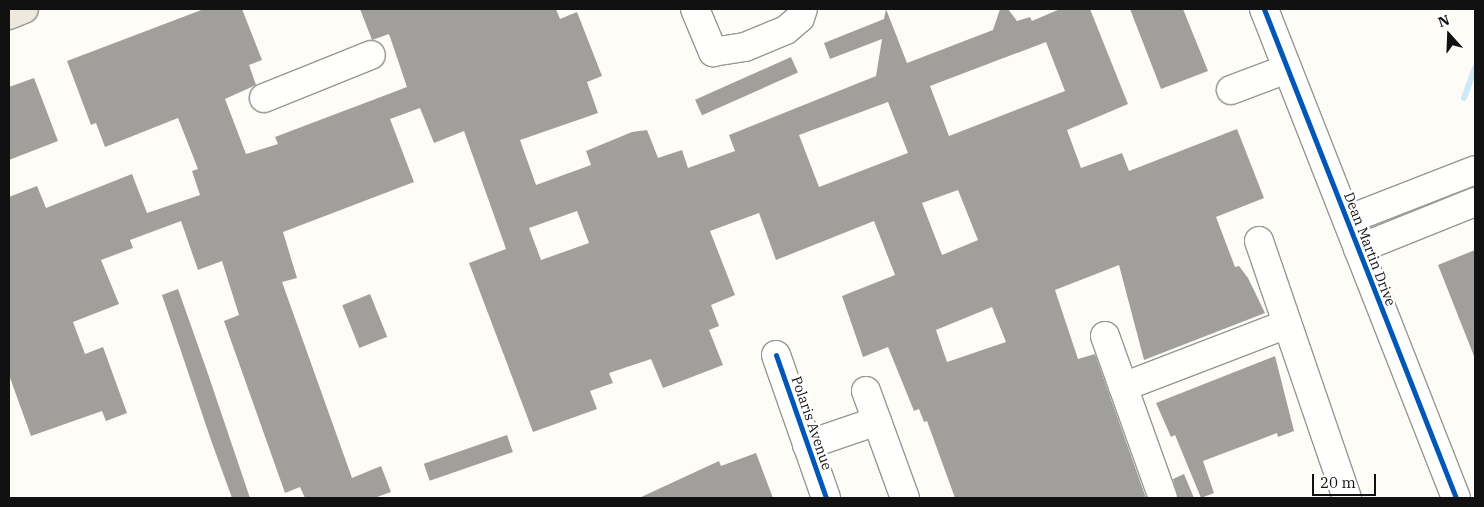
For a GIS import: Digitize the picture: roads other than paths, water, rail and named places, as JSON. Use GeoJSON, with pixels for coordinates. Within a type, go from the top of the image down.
{"type":"FeatureCollection","features":[{"type":"Feature","properties":{"kind":"street"},"geometry":{"type":"LineString","coordinates":[[697,13],[713,52],[745,47],[786,30],[800,18],[803,9]]}},
{"type":"Feature","properties":{"kind":"street","name":"Dean Martin Drive"},"geometry":{"type":"LineString","coordinates":[[1264,9],[1456,498]]}},
{"type":"Feature","properties":{"kind":"street"},"geometry":{"type":"LineString","coordinates":[[264,98],[371,55]]}},
{"type":"Feature","properties":{"kind":"street"},"geometry":{"type":"LineString","coordinates":[[1232,90],[1287,69]]}},
{"type":"Feature","properties":{"kind":"street"},"geometry":{"type":"LineString","coordinates":[[1347,220],[1475,170]]}},
{"type":"Feature","properties":{"kind":"street"},"geometry":{"type":"LineString","coordinates":[[1358,249],[1475,202]]}},
{"type":"Feature","properties":{"kind":"street"},"geometry":{"type":"LineString","coordinates":[[1258,241],[1287,324],[1339,496]]}},
{"type":"Feature","properties":{"kind":"street"},"geometry":{"type":"LineString","coordinates":[[1123,387],[1287,324]]}},
{"type":"Feature","properties":{"kind":"street"},"geometry":{"type":"LineString","coordinates":[[1105,336],[1163,498]]}},
{"type":"Feature","properties":{"kind":"street","name":"Polaris Avenue"},"geometry":{"type":"LineString","coordinates":[[776,355],[826,498]]}},
{"type":"Feature","properties":{"kind":"street"},"geometry":{"type":"LineString","coordinates":[[866,392],[905,498]]}},
{"type":"Feature","properties":{"kind":"street"},"geometry":{"type":"LineString","coordinates":[[807,445],[877,421]]}},
{"type":"Feature","properties":{"kind":"waterway"},"geometry":{"type":"LineString","coordinates":[[1464,98],[1475,67]]}}]}
